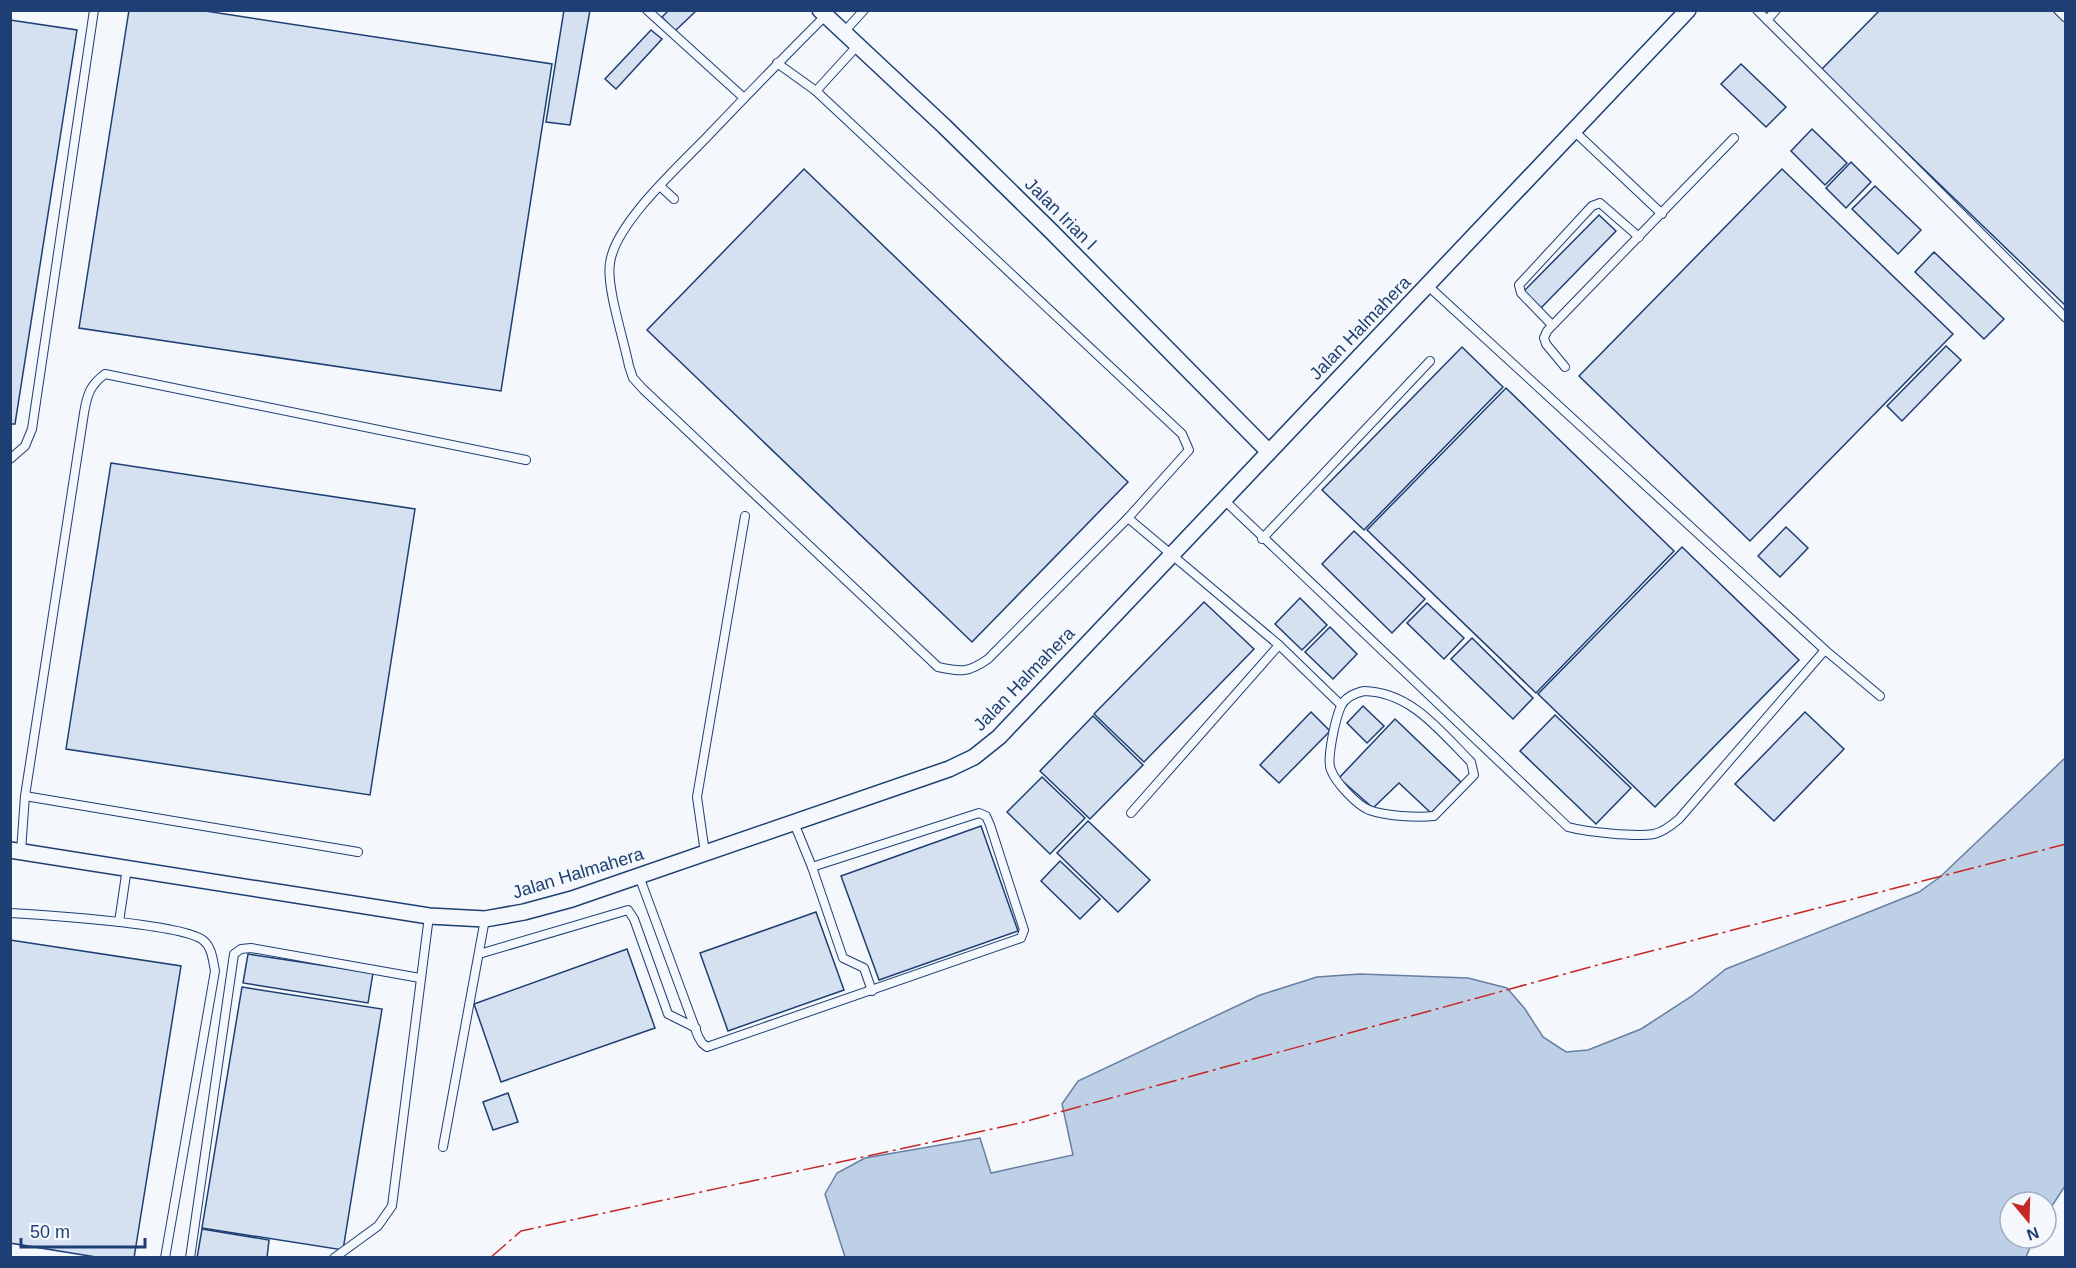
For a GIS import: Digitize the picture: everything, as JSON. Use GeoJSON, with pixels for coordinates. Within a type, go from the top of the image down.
{"type":"FeatureCollection","features":[{"type":"Feature","properties":{"kind":"street","name":"Jalan Halmahera"},"geometry":{"type":"LineString","coordinates":[[16,850],[429,916],[485,919],[524,912],[639,876],[922,779],[974,757],[999,737],[1688,10]]}},
{"type":"Feature","properties":{"kind":"street","name":"Jalan Irian I"},"geometry":{"type":"LineString","coordinates":[[825,12],[1051,231],[1269,452]]}},
{"type":"Feature","properties":{"kind":"lane"},"geometry":{"type":"LineString","coordinates":[[10,459],[25,446],[32,429],[94,10]]}},
{"type":"Feature","properties":{"kind":"lane"},"geometry":{"type":"LineString","coordinates":[[646,10],[744,98]]}},
{"type":"Feature","properties":{"kind":"lane"},"geometry":{"type":"LineString","coordinates":[[844,32],[864,10]]}},
{"type":"Feature","properties":{"kind":"lane"},"geometry":{"type":"LineString","coordinates":[[1757,10],[2066,318]]}},
{"type":"Feature","properties":{"kind":"lane"},"geometry":{"type":"LineString","coordinates":[[1767,20],[1776,10]]}},
{"type":"Feature","properties":{"kind":"lane"},"geometry":{"type":"LineString","coordinates":[[2058,10],[2066,18]]}},
{"type":"Feature","properties":{"kind":"lane"},"geometry":{"type":"LineString","coordinates":[[777,63],[816,91],[1182,434],[1189,450],[1128,518],[988,659],[973,669],[958,672],[938,667],[633,378],[609,265],[614,246],[624,229],[660,186],[825,12]]}},
{"type":"Feature","properties":{"kind":"lane"},"geometry":{"type":"LineString","coordinates":[[816,91],[858,45]]}},
{"type":"Feature","properties":{"kind":"lane"},"geometry":{"type":"LineString","coordinates":[[1574,130],[1662,214]]}},
{"type":"Feature","properties":{"kind":"lane"},"geometry":{"type":"LineString","coordinates":[[1565,367],[1546,344],[1544,338],[1552,325],[1734,138]]}},
{"type":"Feature","properties":{"kind":"lane"},"geometry":{"type":"LineString","coordinates":[[660,186],[674,199]]}},
{"type":"Feature","properties":{"kind":"lane"},"geometry":{"type":"LineString","coordinates":[[1552,325],[1521,293],[1518,285],[1592,206],[1600,203],[1639,237]]}},
{"type":"Feature","properties":{"kind":"lane"},"geometry":{"type":"LineString","coordinates":[[1427,285],[1825,650],[1880,696]]}},
{"type":"Feature","properties":{"kind":"lane"},"geometry":{"type":"LineString","coordinates":[[1262,539],[1430,361]]}},
{"type":"Feature","properties":{"kind":"lane"},"geometry":{"type":"LineString","coordinates":[[16,850],[84,413],[88,394],[94,382],[105,374],[526,460]]}},
{"type":"Feature","properties":{"kind":"lane"},"geometry":{"type":"LineString","coordinates":[[1223,499],[1262,539],[1568,827],[1583,831],[1655,834],[1669,827],[1679,819],[1825,650]]}},
{"type":"Feature","properties":{"kind":"lane"},"geometry":{"type":"LineString","coordinates":[[705,853],[697,797],[745,516]]}},
{"type":"Feature","properties":{"kind":"lane"},"geometry":{"type":"LineString","coordinates":[[1128,518],[1279,645],[1341,705]]}},
{"type":"Feature","properties":{"kind":"lane"},"geometry":{"type":"LineString","coordinates":[[1131,813],[1279,645]]}},
{"type":"Feature","properties":{"kind":"lane"},"geometry":{"type":"LineString","coordinates":[[1364,691],[1374,691],[1410,704],[1471,762],[1474,775],[1434,816],[1367,809],[1337,781],[1330,769],[1329,758],[1341,705],[1355,693],[1364,691]]}},
{"type":"Feature","properties":{"kind":"lane"},"geometry":{"type":"LineString","coordinates":[[25,796],[358,852]]}},
{"type":"Feature","properties":{"kind":"lane"},"geometry":{"type":"LineString","coordinates":[[639,876],[702,1043],[713,1047],[1021,938],[1023,930],[986,816],[971,813],[812,867]]}},
{"type":"Feature","properties":{"kind":"lane"},"geometry":{"type":"LineString","coordinates":[[794,823],[812,867],[843,958],[864,968],[872,991]]}},
{"type":"Feature","properties":{"kind":"lane"},"geometry":{"type":"LineString","coordinates":[[119,922],[127,868]]}},
{"type":"Feature","properties":{"kind":"lane"},"geometry":{"type":"LineString","coordinates":[[479,954],[628,910],[634,918],[668,1014],[696,1028]]}},
{"type":"Feature","properties":{"kind":"lane"},"geometry":{"type":"LineString","coordinates":[[10,913],[119,922],[190,934],[204,940],[211,952],[215,971],[165,1257]]}},
{"type":"Feature","properties":{"kind":"lane"},"geometry":{"type":"LineString","coordinates":[[334,1257],[378,1226],[392,1206],[429,916]]}},
{"type":"Feature","properties":{"kind":"lane"},"geometry":{"type":"LineString","coordinates":[[443,1148],[485,919]]}},
{"type":"Feature","properties":{"kind":"lane"},"geometry":{"type":"LineString","coordinates":[[190,1257],[234,954],[241,949],[251,948],[420,978]]}},
{"type":"Feature","properties":{"kind":"water"},"geometry":{"type":"Polygon","coordinates":[[[2065,758],[2065,1186],[2058,1197],[2058,1190],[1998,1190],[1998,1250],[2029,1250],[2026,1257],[845,1257],[825,1194],[837,1173],[865,1158],[980,1138],[991,1173],[1073,1155],[1062,1104],[1078,1081],[1260,995],[1317,977],[1360,974],[1468,978],[1507,988],[1525,1009],[1543,1037],[1566,1052],[1588,1050],[1641,1029],[1692,996],[1726,969],[1919,892],[1940,877],[2065,758]]]}},
{"type":"Feature","properties":{"kind":"building"},"geometry":{"type":"Polygon","coordinates":[[[129,10],[199,10],[552,64],[501,391],[79,328],[129,10]]]}},
{"type":"Feature","properties":{"kind":"building"},"geometry":{"type":"Polygon","coordinates":[[[564,10],[590,10],[570,125],[546,122],[564,10]]]}},
{"type":"Feature","properties":{"kind":"building"},"geometry":{"type":"Polygon","coordinates":[[[669,10],[697,10],[675,31],[662,17],[669,10]]]}},
{"type":"Feature","properties":{"kind":"building"},"geometry":{"type":"Polygon","coordinates":[[[1880,10],[2052,10],[2066,23],[2066,306],[1821,70],[1880,10]]]}},
{"type":"Feature","properties":{"kind":"building"},"geometry":{"type":"Polygon","coordinates":[[[10,20],[77,30],[15,424],[10,424],[10,20]]]}},
{"type":"Feature","properties":{"kind":"building"},"geometry":{"type":"Polygon","coordinates":[[[651,30],[662,39],[616,89],[605,79],[651,30]]]}},
{"type":"Feature","properties":{"kind":"building"},"geometry":{"type":"Polygon","coordinates":[[[1741,64],[1786,107],[1766,127],[1721,84],[1741,64]]]}},
{"type":"Feature","properties":{"kind":"building"},"geometry":{"type":"Polygon","coordinates":[[[1812,129],[1847,163],[1825,185],[1791,151],[1812,129]]]}},
{"type":"Feature","properties":{"kind":"building"},"geometry":{"type":"Polygon","coordinates":[[[1851,162],[1871,182],[1846,208],[1826,188],[1851,162]]]}},
{"type":"Feature","properties":{"kind":"building"},"geometry":{"type":"Polygon","coordinates":[[[804,169],[1128,482],[972,642],[647,330],[804,169]]]}},
{"type":"Feature","properties":{"kind":"building"},"geometry":{"type":"Polygon","coordinates":[[[1782,169],[1953,334],[1750,541],[1579,376],[1782,169]]]}},
{"type":"Feature","properties":{"kind":"building"},"geometry":{"type":"Polygon","coordinates":[[[1875,186],[1921,230],[1898,254],[1852,209],[1875,186]]]}},
{"type":"Feature","properties":{"kind":"building"},"geometry":{"type":"Polygon","coordinates":[[[1599,215],[1616,231],[1541,308],[1524,291],[1599,215]]]}},
{"type":"Feature","properties":{"kind":"building"},"geometry":{"type":"Polygon","coordinates":[[[1934,252],[2004,319],[1984,339],[1915,272],[1934,252]]]}},
{"type":"Feature","properties":{"kind":"building"},"geometry":{"type":"Polygon","coordinates":[[[1946,346],[1961,360],[1902,421],[1887,406],[1946,346]]]}},
{"type":"Feature","properties":{"kind":"building"},"geometry":{"type":"Polygon","coordinates":[[[1462,347],[1503,387],[1364,530],[1322,490],[1462,347]]]}},
{"type":"Feature","properties":{"kind":"building"},"geometry":{"type":"Polygon","coordinates":[[[1506,388],[1674,551],[1536,693],[1367,530],[1506,388]]]}},
{"type":"Feature","properties":{"kind":"building"},"geometry":{"type":"Polygon","coordinates":[[[111,463],[415,509],[370,795],[66,749],[111,463]]]}},
{"type":"Feature","properties":{"kind":"building"},"geometry":{"type":"Polygon","coordinates":[[[1786,527],[1808,548],[1780,577],[1758,556],[1786,527]]]}},
{"type":"Feature","properties":{"kind":"building"},"geometry":{"type":"Polygon","coordinates":[[[1354,531],[1425,599],[1392,633],[1322,564],[1354,531]]]}},
{"type":"Feature","properties":{"kind":"building"},"geometry":{"type":"Polygon","coordinates":[[[1682,547],[1799,660],[1655,807],[1538,694],[1682,547]]]}},
{"type":"Feature","properties":{"kind":"building"},"geometry":{"type":"Polygon","coordinates":[[[1300,598],[1327,625],[1302,650],[1275,624],[1300,598]]]}},
{"type":"Feature","properties":{"kind":"building"},"geometry":{"type":"Polygon","coordinates":[[[1204,602],[1254,649],[1144,762],[1094,714],[1204,602]]]}},
{"type":"Feature","properties":{"kind":"building"},"geometry":{"type":"Polygon","coordinates":[[[1427,603],[1464,638],[1444,659],[1407,623],[1427,603]]]}},
{"type":"Feature","properties":{"kind":"building"},"geometry":{"type":"Polygon","coordinates":[[[1330,627],[1357,654],[1333,679],[1305,652],[1330,627]]]}},
{"type":"Feature","properties":{"kind":"building"},"geometry":{"type":"Polygon","coordinates":[[[1472,638],[1533,698],[1513,719],[1451,659],[1472,638]]]}},
{"type":"Feature","properties":{"kind":"building"},"geometry":{"type":"Polygon","coordinates":[[[1363,706],[1384,726],[1367,743],[1347,723],[1363,706]]]}},
{"type":"Feature","properties":{"kind":"building"},"geometry":{"type":"Polygon","coordinates":[[[1311,712],[1330,731],[1279,783],[1260,765],[1311,712]]]}},
{"type":"Feature","properties":{"kind":"building"},"geometry":{"type":"Polygon","coordinates":[[[1805,712],[1844,749],[1774,821],[1735,784],[1805,712]]]}},
{"type":"Feature","properties":{"kind":"building"},"geometry":{"type":"Polygon","coordinates":[[[1555,715],[1631,788],[1596,824],[1520,751],[1555,715]]]}},
{"type":"Feature","properties":{"kind":"building"},"geometry":{"type":"Polygon","coordinates":[[[1093,716],[1143,765],[1090,819],[1040,771],[1093,716]]]}},
{"type":"Feature","properties":{"kind":"building"},"geometry":{"type":"Polygon","coordinates":[[[1395,719],[1461,782],[1431,813],[1399,783],[1373,808],[1339,778],[1395,719]]]}},
{"type":"Feature","properties":{"kind":"building"},"geometry":{"type":"Polygon","coordinates":[[[1042,777],[1085,818],[1050,854],[1007,812],[1042,777]]]}},
{"type":"Feature","properties":{"kind":"building"},"geometry":{"type":"Polygon","coordinates":[[[1088,821],[1150,880],[1118,912],[1057,853],[1088,821]]]}},
{"type":"Feature","properties":{"kind":"building"},"geometry":{"type":"Polygon","coordinates":[[[981,826],[1018,931],[879,980],[841,876],[981,826]]]}},
{"type":"Feature","properties":{"kind":"building"},"geometry":{"type":"Polygon","coordinates":[[[1060,861],[1100,899],[1080,919],[1041,881],[1060,861]]]}},
{"type":"Feature","properties":{"kind":"building"},"geometry":{"type":"Polygon","coordinates":[[[816,912],[844,990],[728,1031],[700,953],[816,912]]]}},
{"type":"Feature","properties":{"kind":"building"},"geometry":{"type":"Polygon","coordinates":[[[10,940],[181,966],[134,1258],[102,1258],[10,1243],[10,940]]]}},
{"type":"Feature","properties":{"kind":"building"},"geometry":{"type":"Polygon","coordinates":[[[627,949],[655,1028],[501,1082],[474,1004],[627,949]]]}},
{"type":"Feature","properties":{"kind":"building"},"geometry":{"type":"Polygon","coordinates":[[[248,954],[373,973],[368,1003],[243,983],[248,954]]]}},
{"type":"Feature","properties":{"kind":"building"},"geometry":{"type":"Polygon","coordinates":[[[242,987],[382,1009],[343,1250],[202,1228],[242,987]]]}},
{"type":"Feature","properties":{"kind":"building"},"geometry":{"type":"Polygon","coordinates":[[[508,1093],[518,1122],[493,1130],[483,1102],[508,1093]]]}},
{"type":"Feature","properties":{"kind":"building"},"geometry":{"type":"Polygon","coordinates":[[[202,1229],[269,1240],[267,1258],[197,1258],[202,1229]]]}},
{"type":"Feature","properties":{"kind":"power"},"geometry":{"type":"LineString","coordinates":[[490,1258],[521,1231],[1020,1123],[1605,963],[2066,844]]}}]}
